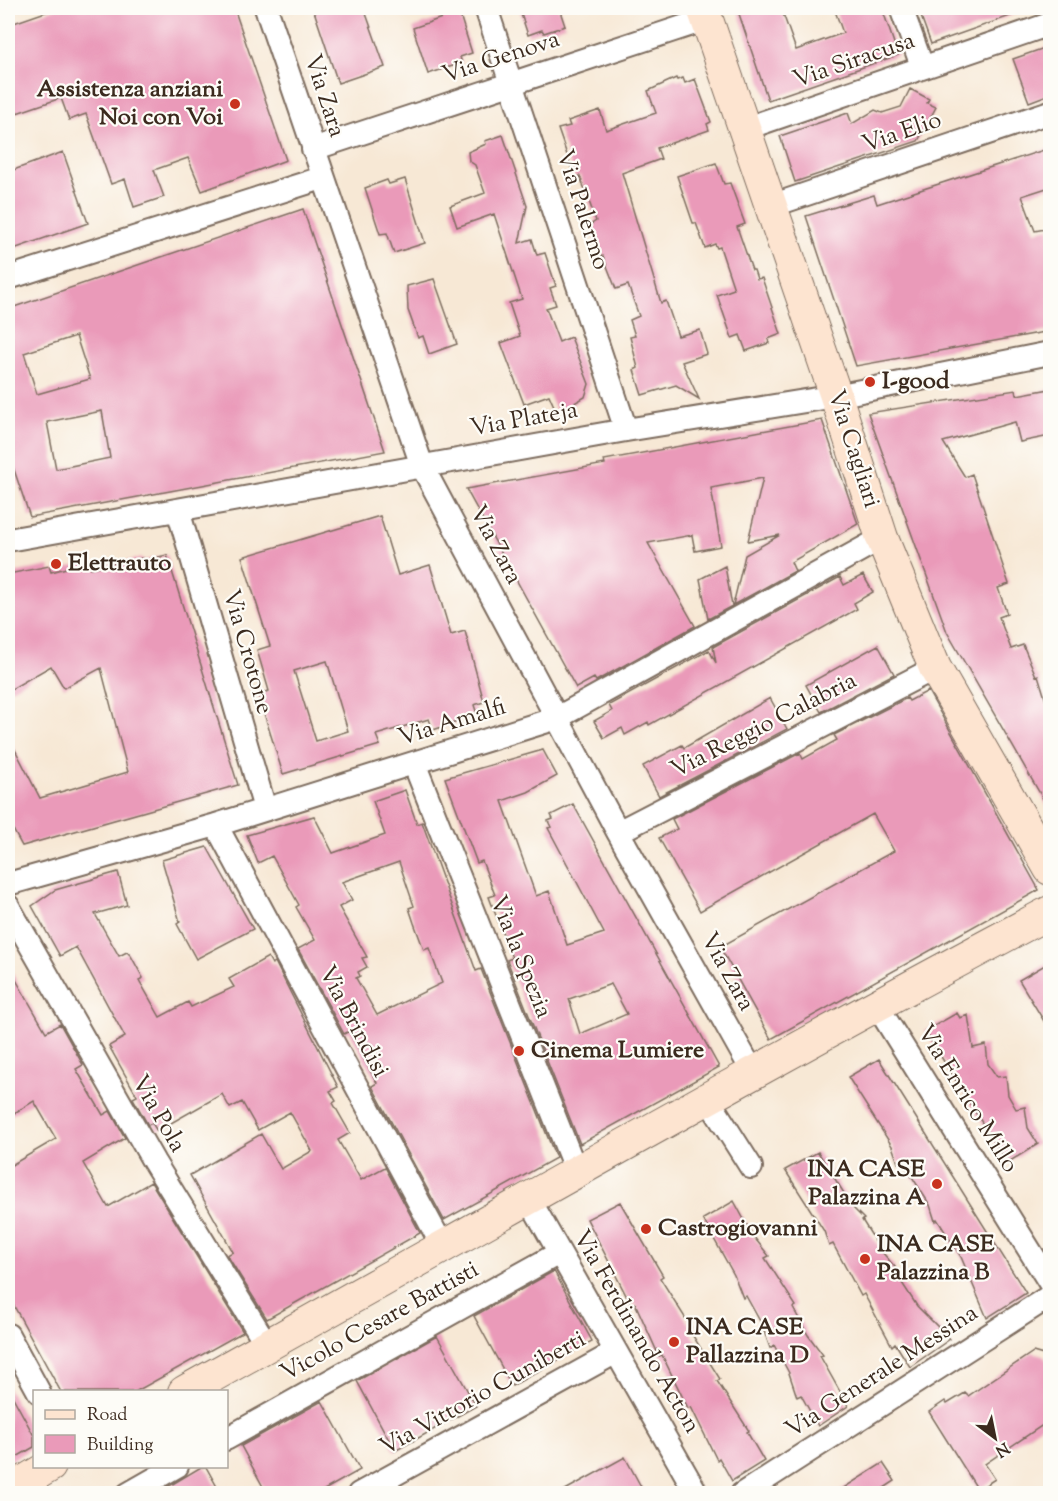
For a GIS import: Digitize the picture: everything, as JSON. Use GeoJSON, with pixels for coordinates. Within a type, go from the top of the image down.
{"type":"FeatureCollection","features":[{"type":"Feature","properties":{"kind":"main road","name":"Via Cagliari"},"geometry":{"type":"LineString","coordinates":[[705,13],[882,538],[935,668],[1050,869]]}},
{"type":"Feature","properties":{"kind":"main road"},"geometry":{"type":"LineString","coordinates":[[188,1390],[442,1245],[754,1074],[876,1004],[1050,912]]}},
{"type":"Feature","properties":{"kind":"main road"},"geometry":{"type":"LineString","coordinates":[[8,1491],[48,1468]]}},
{"type":"Feature","properties":{"kind":"street","name":"Via Zara"},"geometry":{"type":"LineString","coordinates":[[266,8],[322,178],[422,466],[618,832],[754,1074]]}},
{"type":"Feature","properties":{"kind":"street","name":"Via Palermo"},"geometry":{"type":"LineString","coordinates":[[486,8],[626,430]]}},
{"type":"Feature","properties":{"kind":"street"},"geometry":{"type":"LineString","coordinates":[[901,8],[922,66]]}},
{"type":"Feature","properties":{"kind":"street","name":"Via Genova"},"geometry":{"type":"LineString","coordinates":[[313,149],[511,83],[705,13]]}},
{"type":"Feature","properties":{"kind":"street","name":"Via Siracusa"},"geometry":{"type":"LineString","coordinates":[[744,129],[922,66],[1050,24]]}},
{"type":"Feature","properties":{"kind":"street","name":"Via Elio"},"geometry":{"type":"LineString","coordinates":[[771,206],[1050,112]]}},
{"type":"Feature","properties":{"kind":"street"},"geometry":{"type":"LineString","coordinates":[[8,278],[322,178]]}},
{"type":"Feature","properties":{"kind":"street","name":"Via Plateja"},"geometry":{"type":"LineString","coordinates":[[8,540],[626,430],[836,396],[1050,353]]}},
{"type":"Feature","properties":{"kind":"street","name":"Via Crotone"},"geometry":{"type":"LineString","coordinates":[[178,510],[265,809]]}},
{"type":"Feature","properties":{"kind":"street","name":"Via Amalfi"},"geometry":{"type":"LineString","coordinates":[[8,884],[216,825],[557,718],[882,538]]}},
{"type":"Feature","properties":{"kind":"street","name":"Via Reggio Calabria"},"geometry":{"type":"LineString","coordinates":[[618,832],[935,668]]}},
{"type":"Feature","properties":{"kind":"street","name":"Via la Spezia"},"geometry":{"type":"LineString","coordinates":[[414,763],[576,1171]]}},
{"type":"Feature","properties":{"kind":"street","name":"Via Brindisi"},"geometry":{"type":"LineString","coordinates":[[216,825],[442,1245]]}},
{"type":"Feature","properties":{"kind":"street","name":"Via Pola"},"geometry":{"type":"LineString","coordinates":[[8,906],[154,1162],[267,1345]]}},
{"type":"Feature","properties":{"kind":"street","name":"Via Enrico Millo"},"geometry":{"type":"LineString","coordinates":[[876,1004],[1050,1283]]}},
{"type":"Feature","properties":{"kind":"street"},"geometry":{"type":"LineString","coordinates":[[708,1099],[751,1167]]}},
{"type":"Feature","properties":{"kind":"street","name":"Via Ferdinando Acton"},"geometry":{"type":"LineString","coordinates":[[528,1197],[698,1494]]}},
{"type":"Feature","properties":{"kind":"street","name":"Vicolo Cesare Battisti"},"geometry":{"type":"LineString","coordinates":[[228,1438],[559,1253]]}},
{"type":"Feature","properties":{"kind":"street","name":"Via Generale Messina"},"geometry":{"type":"LineString","coordinates":[[742,1494],[1050,1296]]}},
{"type":"Feature","properties":{"kind":"street"},"geometry":{"type":"LineString","coordinates":[[8,1335],[38,1390]]}},
{"type":"Feature","properties":{"kind":"street","name":"Via Vittorio Cuniberti"},"geometry":{"type":"LineString","coordinates":[[372,1490],[616,1352]]}},
{"type":"Feature","properties":{"kind":"street"},"geometry":{"type":"LineString","coordinates":[[128,1494],[175,1468]]}},
{"type":"Feature","properties":{"kind":"building"},"geometry":{"type":"Polygon","coordinates":[[[57,8],[234,8],[286,160],[202,191],[188,158],[154,170],[164,197],[134,207],[125,179],[111,184],[86,114],[69,120],[61,98],[8,116],[8,25],[57,8]]]}},
{"type":"Feature","properties":{"kind":"building"},"geometry":{"type":"Polygon","coordinates":[[[313,8],[364,8],[385,67],[338,83],[313,8]]]}},
{"type":"Feature","properties":{"kind":"building"},"geometry":{"type":"Polygon","coordinates":[[[519,8],[559,8],[565,26],[544,33],[542,30],[528,35],[519,8]]]}},
{"type":"Feature","properties":{"kind":"building"},"geometry":{"type":"Polygon","coordinates":[[[737,8],[781,8],[796,50],[843,33],[834,8],[882,8],[898,55],[768,100],[737,8]]]}},
{"type":"Feature","properties":{"kind":"building"},"geometry":{"type":"Polygon","coordinates":[[[918,8],[1027,8],[1027,10],[931,44],[918,8]]]}},
{"type":"Feature","properties":{"kind":"building"},"geometry":{"type":"Polygon","coordinates":[[[459,12],[472,53],[460,57],[462,63],[428,74],[413,28],[459,12]]]}},
{"type":"Feature","properties":{"kind":"building"},"geometry":{"type":"Polygon","coordinates":[[[1050,46],[1050,94],[1029,102],[1013,59],[1050,46]]]}},
{"type":"Feature","properties":{"kind":"building"},"geometry":{"type":"Polygon","coordinates":[[[676,78],[677,80],[683,78],[685,83],[695,79],[711,122],[707,124],[709,130],[657,148],[661,159],[622,173],[661,303],[666,301],[678,336],[700,330],[707,354],[682,362],[699,399],[676,385],[642,395],[634,370],[638,368],[630,337],[635,336],[630,320],[639,316],[628,285],[616,289],[603,256],[601,257],[590,225],[596,221],[580,176],[575,178],[558,129],[570,126],[568,121],[600,110],[606,130],[656,113],[648,91],[676,78]]]}},
{"type":"Feature","properties":{"kind":"building"},"geometry":{"type":"Polygon","coordinates":[[[910,89],[929,99],[927,103],[936,107],[918,141],[795,182],[780,136],[848,113],[852,124],[875,110],[882,113],[901,107],[910,89]]]}},
{"type":"Feature","properties":{"kind":"building"},"geometry":{"type":"Polygon","coordinates":[[[503,135],[527,206],[519,243],[532,239],[537,255],[545,253],[556,286],[550,288],[556,305],[546,308],[559,342],[571,337],[589,384],[585,397],[557,413],[549,395],[524,404],[501,343],[520,336],[509,303],[522,299],[494,214],[457,227],[450,206],[485,193],[475,165],[469,161],[468,152],[486,144],[485,141],[503,135]]]}},
{"type":"Feature","properties":{"kind":"building"},"geometry":{"type":"Polygon","coordinates":[[[1050,148],[1050,187],[1022,196],[1035,231],[1050,228],[1050,331],[856,366],[806,216],[874,195],[877,204],[1050,148]]]}},
{"type":"Feature","properties":{"kind":"building"},"geometry":{"type":"Polygon","coordinates":[[[63,152],[88,223],[8,251],[8,172],[63,152]]]}},
{"type":"Feature","properties":{"kind":"building"},"geometry":{"type":"Polygon","coordinates":[[[716,163],[724,184],[730,183],[745,224],[737,227],[752,270],[757,279],[762,278],[781,334],[768,339],[769,343],[746,351],[740,335],[732,338],[717,295],[734,289],[720,247],[717,248],[715,244],[705,248],[696,223],[693,223],[677,176],[716,163]]]}},
{"type":"Feature","properties":{"kind":"building"},"geometry":{"type":"Polygon","coordinates":[[[405,179],[425,243],[394,253],[387,233],[380,234],[365,188],[387,180],[389,184],[405,179]]]}},
{"type":"Feature","properties":{"kind":"building"},"geometry":{"type":"Polygon","coordinates":[[[303,209],[385,451],[30,517],[8,452],[8,309],[303,209]],[[76,336],[24,353],[37,394],[90,379],[76,336]],[[102,411],[47,422],[56,469],[110,458],[102,411]]]}},
{"type":"Feature","properties":{"kind":"building"},"geometry":{"type":"Polygon","coordinates":[[[434,279],[457,344],[429,354],[423,336],[418,338],[408,310],[407,286],[434,279]]]}},
{"type":"Feature","properties":{"kind":"building"},"geometry":{"type":"Polygon","coordinates":[[[1050,389],[1050,436],[1020,442],[1015,422],[943,442],[965,477],[972,474],[1009,584],[998,588],[1007,614],[999,617],[1011,649],[1023,645],[1036,676],[1038,675],[1050,714],[1050,811],[947,632],[868,413],[1016,390],[1017,395],[1050,389]]]}},
{"type":"Feature","properties":{"kind":"building"},"geometry":{"type":"Polygon","coordinates":[[[822,420],[858,524],[791,562],[795,571],[733,605],[745,555],[780,535],[748,541],[763,478],[711,488],[721,546],[695,551],[692,535],[648,543],[695,626],[596,681],[594,678],[576,688],[466,489],[605,464],[604,460],[822,420]]]}},
{"type":"Feature","properties":{"kind":"building"},"geometry":{"type":"Polygon","coordinates":[[[380,516],[398,575],[430,565],[451,635],[465,631],[484,702],[474,705],[477,714],[433,730],[429,719],[376,735],[380,745],[283,774],[258,694],[269,691],[257,650],[270,646],[242,557],[380,516]],[[327,661],[294,671],[316,741],[348,731],[327,661]]]}},
{"type":"Feature","properties":{"kind":"building"},"geometry":{"type":"Polygon","coordinates":[[[167,555],[238,785],[22,846],[8,820],[8,736],[40,798],[128,772],[101,668],[64,688],[51,666],[8,691],[8,574],[49,566],[51,572],[89,562],[91,568],[142,558],[143,561],[167,555]]]}},
{"type":"Feature","properties":{"kind":"building"},"geometry":{"type":"Polygon","coordinates":[[[725,566],[732,606],[708,619],[700,579],[725,566]]]}},
{"type":"Feature","properties":{"kind":"building"},"geometry":{"type":"Polygon","coordinates":[[[863,575],[873,592],[854,603],[857,609],[649,725],[648,722],[625,735],[622,728],[604,738],[594,721],[612,711],[609,705],[709,650],[716,663],[713,647],[840,577],[844,585],[863,575]]]}},
{"type":"Feature","properties":{"kind":"building"},"geometry":{"type":"Polygon","coordinates":[[[878,645],[894,674],[821,712],[806,685],[878,645]]]}},
{"type":"Feature","properties":{"kind":"building"},"geometry":{"type":"Polygon","coordinates":[[[928,691],[1039,890],[771,1039],[720,947],[894,851],[873,814],[700,911],[659,838],[677,829],[672,819],[800,753],[803,759],[837,740],[834,735],[907,698],[909,701],[928,691]]]}},
{"type":"Feature","properties":{"kind":"building"},"geometry":{"type":"Polygon","coordinates":[[[770,698],[787,729],[659,796],[643,766],[682,745],[684,748],[770,698]]]}},
{"type":"Feature","properties":{"kind":"building"},"geometry":{"type":"Polygon","coordinates":[[[543,750],[557,776],[528,792],[502,801],[536,896],[549,891],[567,945],[604,933],[548,828],[551,827],[548,821],[553,819],[551,815],[573,804],[719,1067],[580,1144],[507,960],[512,958],[489,897],[495,895],[482,861],[477,863],[445,778],[543,750]],[[611,984],[569,999],[580,1034],[627,1014],[611,984]]]}},
{"type":"Feature","properties":{"kind":"building"},"geometry":{"type":"Polygon","coordinates":[[[405,790],[417,824],[422,822],[476,971],[481,969],[556,1158],[444,1220],[372,1086],[377,1083],[349,1031],[344,1034],[298,949],[315,940],[296,907],[299,905],[272,856],[258,863],[247,835],[314,816],[333,853],[385,835],[373,801],[405,790]],[[399,862],[342,882],[352,900],[339,907],[367,957],[362,958],[367,967],[358,972],[360,976],[356,978],[377,1015],[442,983],[429,948],[424,950],[414,923],[409,908],[414,906],[399,862]]]}},
{"type":"Feature","properties":{"kind":"building"},"geometry":{"type":"Polygon","coordinates":[[[207,847],[253,929],[196,959],[177,924],[180,922],[162,860],[207,847]]]}},
{"type":"Feature","properties":{"kind":"building"},"geometry":{"type":"Polygon","coordinates":[[[118,872],[127,905],[95,914],[119,956],[127,952],[131,956],[143,978],[139,980],[160,1017],[188,1002],[191,1007],[234,987],[229,979],[268,957],[272,964],[275,962],[338,1087],[330,1091],[336,1101],[333,1103],[350,1133],[338,1140],[361,1180],[385,1167],[420,1233],[267,1319],[227,1255],[233,1252],[190,1175],[261,1134],[281,1169],[312,1151],[290,1112],[258,1130],[242,1102],[230,1108],[222,1094],[157,1131],[152,1123],[148,1125],[133,1098],[137,1096],[109,1046],[125,1037],[76,947],[60,956],[32,906],[55,890],[118,872]]]}},
{"type":"Feature","properties":{"kind":"building"},"geometry":{"type":"Polygon","coordinates":[[[1050,962],[1050,1031],[1019,980],[1050,962]]]}},
{"type":"Feature","properties":{"kind":"building"},"geometry":{"type":"Polygon","coordinates":[[[8,966],[46,1032],[60,1024],[83,1065],[76,1069],[103,1115],[110,1111],[125,1138],[83,1163],[108,1207],[151,1182],[243,1332],[139,1390],[60,1390],[8,1295],[8,1167],[56,1139],[34,1101],[8,1117],[8,966]]]}},
{"type":"Feature","properties":{"kind":"building"},"geometry":{"type":"Polygon","coordinates":[[[957,1013],[960,1018],[968,1015],[973,1048],[986,1045],[988,1064],[997,1077],[1006,1076],[1008,1095],[1016,1109],[1025,1107],[1028,1128],[1038,1144],[1007,1163],[925,1031],[957,1013]]]}},
{"type":"Feature","properties":{"kind":"building","name":"INA CASE Palazzina A"},"geometry":{"type":"Polygon","coordinates":[[[879,1059],[1026,1293],[987,1318],[961,1257],[937,1219],[935,1221],[930,1205],[902,1161],[898,1163],[892,1146],[848,1077],[879,1059]]]}},
{"type":"Feature","properties":{"kind":"building","name":"INA CASE Palazzina B"},"geometry":{"type":"Polygon","coordinates":[[[818,1152],[854,1209],[864,1219],[862,1220],[882,1252],[895,1267],[893,1269],[917,1306],[950,1339],[910,1367],[895,1343],[892,1346],[864,1294],[861,1296],[833,1244],[829,1246],[824,1231],[785,1170],[818,1152]]]}},
{"type":"Feature","properties":{"kind":"building"},"geometry":{"type":"Polygon","coordinates":[[[734,1201],[753,1236],[769,1256],[765,1258],[796,1306],[793,1308],[808,1335],[823,1355],[820,1356],[848,1406],[818,1426],[801,1395],[797,1397],[789,1373],[774,1345],[770,1348],[761,1323],[746,1296],[743,1298],[734,1275],[703,1219],[734,1201]]]}},
{"type":"Feature","properties":{"kind":"building","name":"INA CASE Pallazzina D"},"geometry":{"type":"Polygon","coordinates":[[[620,1202],[663,1276],[660,1278],[691,1327],[688,1328],[720,1379],[717,1381],[749,1431],[747,1432],[764,1461],[732,1481],[719,1458],[717,1460],[691,1407],[688,1408],[662,1355],[659,1356],[635,1303],[631,1305],[587,1219],[620,1202]]]}},
{"type":"Feature","properties":{"kind":"building"},"geometry":{"type":"Polygon","coordinates":[[[554,1271],[592,1341],[512,1386],[474,1316],[554,1271]]]}},
{"type":"Feature","properties":{"kind":"building"},"geometry":{"type":"Polygon","coordinates":[[[437,1336],[476,1406],[395,1451],[357,1381],[437,1336]]]}},
{"type":"Feature","properties":{"kind":"building"},"geometry":{"type":"Polygon","coordinates":[[[1033,1352],[1043,1355],[1050,1365],[1050,1420],[985,1464],[995,1479],[978,1490],[929,1412],[945,1401],[947,1404],[965,1393],[968,1396],[1033,1352]]]}},
{"type":"Feature","properties":{"kind":"building"},"geometry":{"type":"Polygon","coordinates":[[[8,1388],[33,1434],[33,1448],[8,1462],[8,1388]]]}},
{"type":"Feature","properties":{"kind":"building"},"geometry":{"type":"Polygon","coordinates":[[[322,1401],[360,1470],[317,1494],[267,1494],[241,1446],[322,1401]]]}},
{"type":"Feature","properties":{"kind":"building"},"geometry":{"type":"Polygon","coordinates":[[[625,1457],[645,1494],[558,1494],[625,1457]]]}},
{"type":"Feature","properties":{"kind":"building"},"geometry":{"type":"Polygon","coordinates":[[[883,1463],[895,1481],[875,1494],[834,1494],[883,1463]]]}},
{"type":"Feature","properties":{"kind":"building"},"geometry":{"type":"Polygon","coordinates":[[[199,1468],[207,1468],[221,1494],[156,1494],[199,1468]]]}},
{"type":"Feature","properties":{"kind":"place","name":"Assistenza anziani Noi con Voi"},"geometry":{"type":"Point","coordinates":[235,104]}},
{"type":"Feature","properties":{"kind":"place","name":"I-good"},"geometry":{"type":"Point","coordinates":[870,382]}},
{"type":"Feature","properties":{"kind":"place","name":"Elettrauto"},"geometry":{"type":"Point","coordinates":[56,564]}},
{"type":"Feature","properties":{"kind":"place","name":"Cinema Lumiere"},"geometry":{"type":"Point","coordinates":[519,1051]}},
{"type":"Feature","properties":{"kind":"place","name":"INA CASE Palazzina A"},"geometry":{"type":"Point","coordinates":[937,1184]}},
{"type":"Feature","properties":{"kind":"place","name":"Castrogiovanni"},"geometry":{"type":"Point","coordinates":[646,1229]}},
{"type":"Feature","properties":{"kind":"place","name":"INA CASE Palazzina B"},"geometry":{"type":"Point","coordinates":[865,1259]}},
{"type":"Feature","properties":{"kind":"place","name":"INA CASE Pallazzina D"},"geometry":{"type":"Point","coordinates":[674,1342]}}]}
